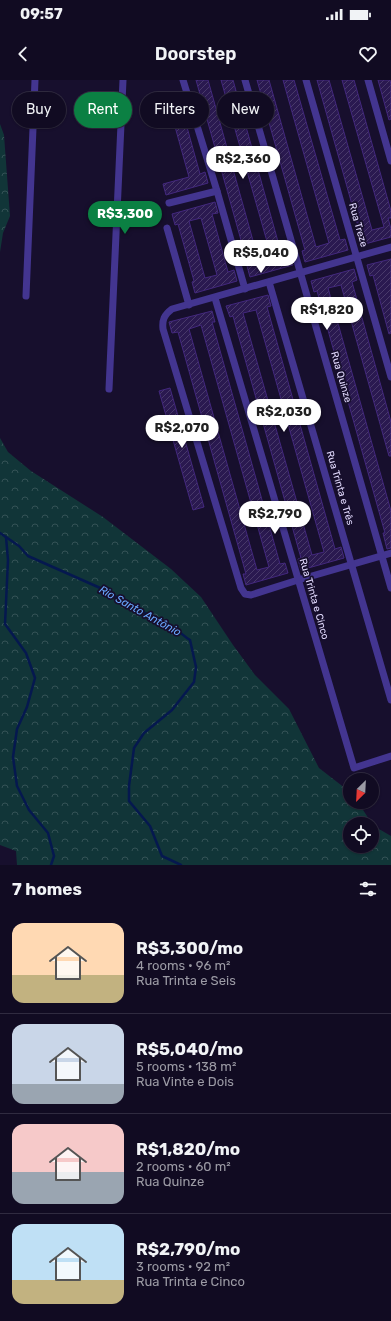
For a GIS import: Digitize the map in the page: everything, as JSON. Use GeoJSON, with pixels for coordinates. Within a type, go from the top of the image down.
{"type":"FeatureCollection","features":[{"type":"Feature","properties":{"kind":"street"},"geometry":{"type":"LineString","coordinates":[[26,296],[35,80]]}},
{"type":"Feature","properties":{"kind":"street"},"geometry":{"type":"LineString","coordinates":[[109,389],[123,80]]}},
{"type":"Feature","properties":{"kind":"street"},"geometry":{"type":"LineString","coordinates":[[183,80],[245,289]]}},
{"type":"Feature","properties":{"kind":"street","name":"Rua Quinze"},"geometry":{"type":"LineString","coordinates":[[245,80],[391,588]]}},
{"type":"Feature","properties":{"kind":"street","name":"Rua Treze"},"geometry":{"type":"LineString","coordinates":[[306,80],[391,376]]}},
{"type":"Feature","properties":{"kind":"street"},"geometry":{"type":"LineString","coordinates":[[368,80],[391,161]]}},
{"type":"Feature","properties":{"kind":"street"},"geometry":{"type":"LineString","coordinates":[[169,203],[217,191]]}},
{"type":"Feature","properties":{"kind":"street"},"geometry":{"type":"LineString","coordinates":[[167,228],[189,305]]}},
{"type":"Feature","properties":{"kind":"street"},"geometry":{"type":"LineString","coordinates":[[391,247],[172,309],[162,323],[244,594],[251,595],[391,553]]}},
{"type":"Feature","properties":{"kind":"street","name":"Rua Trinta e Três"},"geometry":{"type":"LineString","coordinates":[[269,282],[391,700]]}},
{"type":"Feature","properties":{"kind":"street","name":"Rua Trinta e Cinco"},"geometry":{"type":"LineString","coordinates":[[215,298],[354,768],[391,756]]}},
{"type":"Feature","properties":{"kind":"green space"},"geometry":{"type":"Polygon","coordinates":[[[0,124],[4,135],[10,216],[3,233],[0,252],[0,124]]]}},
{"type":"Feature","properties":{"kind":"green space"},"geometry":{"type":"Polygon","coordinates":[[[0,438],[8,452],[31,471],[103,517],[171,569],[201,597],[255,675],[289,709],[319,768],[343,787],[343,809],[362,809],[368,817],[343,817],[343,853],[379,853],[379,829],[391,836],[391,865],[17,865],[16,851],[0,845],[0,438]]]}},
{"type":"Feature","properties":{"kind":"building"},"geometry":{"type":"Polygon","coordinates":[[[196,80],[208,80],[217,112],[217,128],[221,128],[259,262],[272,259],[235,128],[246,128],[282,256],[290,254],[293,265],[250,277],[248,265],[209,126],[209,92],[199,92],[196,80]]]}},
{"type":"Feature","properties":{"kind":"building"},"geometry":{"type":"Polygon","coordinates":[[[221,80],[233,80],[236,92],[224,92],[221,80]]]}},
{"type":"Feature","properties":{"kind":"building"},"geometry":{"type":"Polygon","coordinates":[[[257,80],[269,80],[272,92],[260,92],[257,80]]]}},
{"type":"Feature","properties":{"kind":"building"},"geometry":{"type":"Polygon","coordinates":[[[283,80],[294,80],[340,240],[345,239],[348,250],[305,262],[302,251],[305,250],[271,128],[274,128],[274,98],[316,247],[329,243],[283,80]]]}},
{"type":"Feature","properties":{"kind":"building"},"geometry":{"type":"Polygon","coordinates":[[[317,80],[329,80],[372,230],[384,227],[342,80],[354,80],[391,211],[391,218],[388,218],[391,229],[391,237],[361,245],[358,234],[360,233],[317,80]]]}},
{"type":"Feature","properties":{"kind":"building"},"geometry":{"type":"Polygon","coordinates":[[[378,80],[390,80],[391,119],[389,120],[378,80]]]}},
{"type":"Feature","properties":{"kind":"building"},"geometry":{"type":"Polygon","coordinates":[[[175,128],[187,128],[200,174],[205,172],[208,183],[166,195],[163,184],[189,177],[175,128]]]}},
{"type":"Feature","properties":{"kind":"building"},"geometry":{"type":"Polygon","coordinates":[[[215,202],[218,213],[212,214],[228,272],[234,270],[237,281],[195,293],[192,282],[194,281],[178,224],[175,225],[172,214],[215,202]],[[201,218],[189,221],[205,278],[217,275],[201,218]]]}},
{"type":"Feature","properties":{"kind":"building"},"geometry":{"type":"Polygon","coordinates":[[[391,259],[391,333],[389,334],[373,275],[370,276],[367,265],[391,259]]]}},
{"type":"Feature","properties":{"kind":"building"},"geometry":{"type":"Polygon","coordinates":[[[354,269],[357,280],[352,282],[391,422],[391,456],[389,456],[341,285],[328,288],[391,511],[391,548],[387,549],[383,533],[385,533],[317,291],[314,292],[311,281],[354,269]]]}},
{"type":"Feature","properties":{"kind":"building"},"geometry":{"type":"Polygon","coordinates":[[[268,295],[271,306],[267,307],[335,549],[341,547],[344,558],[301,570],[298,559],[301,558],[233,316],[230,317],[226,306],[268,295]],[[256,310],[243,313],[312,555],[324,552],[256,310]]]}},
{"type":"Feature","properties":{"kind":"building"},"geometry":{"type":"Polygon","coordinates":[[[212,311],[215,322],[212,322],[280,564],[285,563],[288,573],[246,585],[243,574],[246,574],[178,332],[172,333],[169,322],[212,311]],[[201,325],[189,329],[257,570],[269,567],[201,325]]]}},
{"type":"Feature","properties":{"kind":"building"},"geometry":{"type":"Polygon","coordinates":[[[170,388],[204,507],[193,510],[159,391],[170,388]]]}},
{"type":"Feature","properties":{"kind":"waterway","name":"Rio Santo Antônio"},"geometry":{"type":"LineString","coordinates":[[0,533],[19,546],[28,556],[107,591],[131,606],[174,628],[190,640],[196,667],[194,682],[172,710],[144,733],[134,748],[129,786],[129,801],[150,826],[162,856],[181,865]]}},
{"type":"Feature","properties":{"kind":"waterway"},"geometry":{"type":"LineString","coordinates":[[6,537],[8,560],[5,624],[26,653],[35,678],[27,707],[17,729],[13,757],[17,786],[29,810],[48,833],[54,856],[51,865]]}}]}
